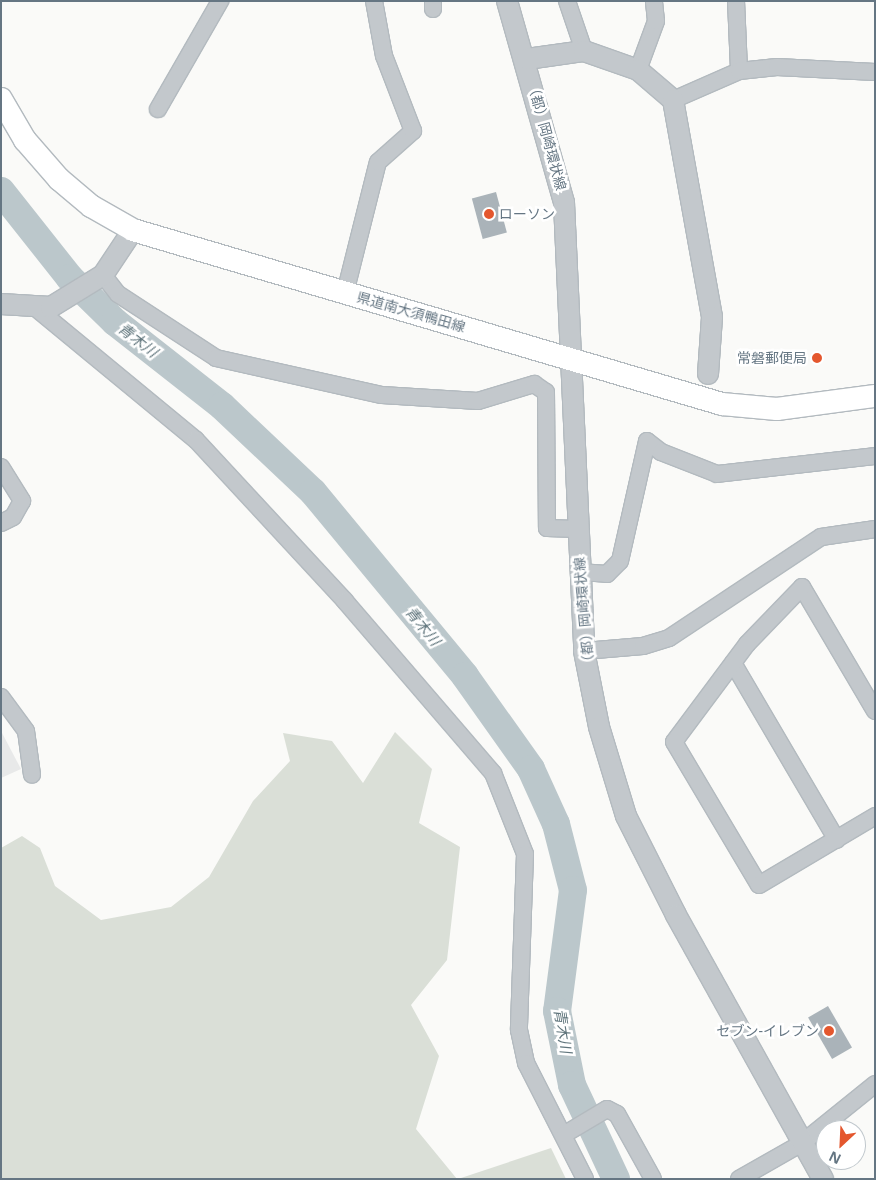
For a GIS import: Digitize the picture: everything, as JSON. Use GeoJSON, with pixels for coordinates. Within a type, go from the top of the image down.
{"type":"FeatureCollection","features":[{"type":"Feature","properties":{"kind":"main road","name":"県道南大須鴨田線"},"geometry":{"type":"LineString","coordinates":[[1,99],[25,140],[59,179],[91,206],[134,230],[722,404],[777,410],[874,395]]}},
{"type":"Feature","properties":{"kind":"street"},"geometry":{"type":"LineString","coordinates":[[158,109],[220,1]]}},
{"type":"Feature","properties":{"kind":"street"},"geometry":{"type":"LineString","coordinates":[[345,293],[378,162],[413,131],[384,56],[374,1]]}},
{"type":"Feature","properties":{"kind":"street","name":"（都）岡崎環状線"},"geometry":{"type":"LineString","coordinates":[[507,1],[527,59],[564,203],[584,651],[599,727],[626,816],[823,1179]]}},
{"type":"Feature","properties":{"kind":"street"},"geometry":{"type":"LineString","coordinates":[[567,1],[584,51]]}},
{"type":"Feature","properties":{"kind":"street"},"geometry":{"type":"LineString","coordinates":[[638,70],[656,21],[654,1]]}},
{"type":"Feature","properties":{"kind":"street"},"geometry":{"type":"LineString","coordinates":[[736,1],[739,71]]}},
{"type":"Feature","properties":{"kind":"street"},"geometry":{"type":"LineString","coordinates":[[527,59],[584,51],[638,70],[674,100],[712,317],[708,374]]}},
{"type":"Feature","properties":{"kind":"street"},"geometry":{"type":"LineString","coordinates":[[674,100],[739,71],[777,67],[875,72]]}},
{"type":"Feature","properties":{"kind":"street"},"geometry":{"type":"LineString","coordinates":[[1,304],[44,308],[98,277],[134,230]]}},
{"type":"Feature","properties":{"kind":"street"},"geometry":{"type":"LineString","coordinates":[[98,277],[118,294],[216,358],[382,394],[478,401],[534,384],[546,392],[547,528],[578,529]]}},
{"type":"Feature","properties":{"kind":"street"},"geometry":{"type":"LineString","coordinates":[[44,308],[196,440],[346,601],[493,773],[525,854],[520,1039],[526,1063],[568,1133],[586,1179]]}},
{"type":"Feature","properties":{"kind":"street"},"geometry":{"type":"LineString","coordinates":[[580,572],[606,574],[620,561],[647,441],[661,452],[717,474],[875,456]]}},
{"type":"Feature","properties":{"kind":"street"},"geometry":{"type":"LineString","coordinates":[[1,467],[22,501],[12,517],[1,523]]}},
{"type":"Feature","properties":{"kind":"street"},"geometry":{"type":"LineString","coordinates":[[584,651],[643,646],[669,638],[821,537],[875,529]]}},
{"type":"Feature","properties":{"kind":"street"},"geometry":{"type":"LineString","coordinates":[[875,711],[802,587],[733,663],[674,742],[758,885],[875,816]]}},
{"type":"Feature","properties":{"kind":"street"},"geometry":{"type":"LineString","coordinates":[[733,663],[837,840]]}},
{"type":"Feature","properties":{"kind":"street"},"geometry":{"type":"LineString","coordinates":[[1,697],[26,731],[32,775]]}},
{"type":"Feature","properties":{"kind":"street"},"geometry":{"type":"LineString","coordinates":[[739,1179],[802,1143],[875,1084]]}},
{"type":"Feature","properties":{"kind":"street"},"geometry":{"type":"LineString","coordinates":[[568,1133],[607,1109],[617,1114],[653,1179]]}},
{"type":"Feature","properties":{"kind":"shaded area"},"geometry":{"type":"Polygon","coordinates":[[[1,731],[21,769],[1,778],[1,731]]]}},
{"type":"Feature","properties":{"kind":"shaded area"},"geometry":{"type":"Polygon","coordinates":[[[395,732],[432,769],[419,823],[460,847],[447,960],[411,1005],[439,1056],[416,1129],[457,1179],[1,1179],[1,848],[22,836],[40,848],[55,886],[101,920],[171,907],[209,877],[253,801],[290,761],[283,733],[332,741],[363,783],[395,732]]]}},
{"type":"Feature","properties":{"kind":"shaded area"},"geometry":{"type":"Polygon","coordinates":[[[551,1148],[566,1179],[458,1179],[551,1148]]]}},
{"type":"Feature","properties":{"kind":"building","name":"ローソン"},"geometry":{"type":"Polygon","coordinates":[[[496,192],[507,233],[483,239],[472,198],[496,192]]]}},
{"type":"Feature","properties":{"kind":"building","name":"セブン-イレブン"},"geometry":{"type":"Polygon","coordinates":[[[828,1006],[852,1048],[832,1059],[808,1018],[828,1006]]]}},
{"type":"Feature","properties":{"kind":"waterway","name":"青木川"},"geometry":{"type":"LineString","coordinates":[[1,191],[70,278],[115,322],[222,406],[313,492],[465,676],[531,769],[556,824],[573,890],[557,1011],[572,1085],[616,1179]]}},
{"type":"Feature","properties":{"kind":"place","name":"ローソン"},"geometry":{"type":"Point","coordinates":[489,214]}},
{"type":"Feature","properties":{"kind":"place","name":"常磐郵便局"},"geometry":{"type":"Point","coordinates":[817,358]}},
{"type":"Feature","properties":{"kind":"place","name":"セブン-イレブン"},"geometry":{"type":"Point","coordinates":[829,1031]}}]}
